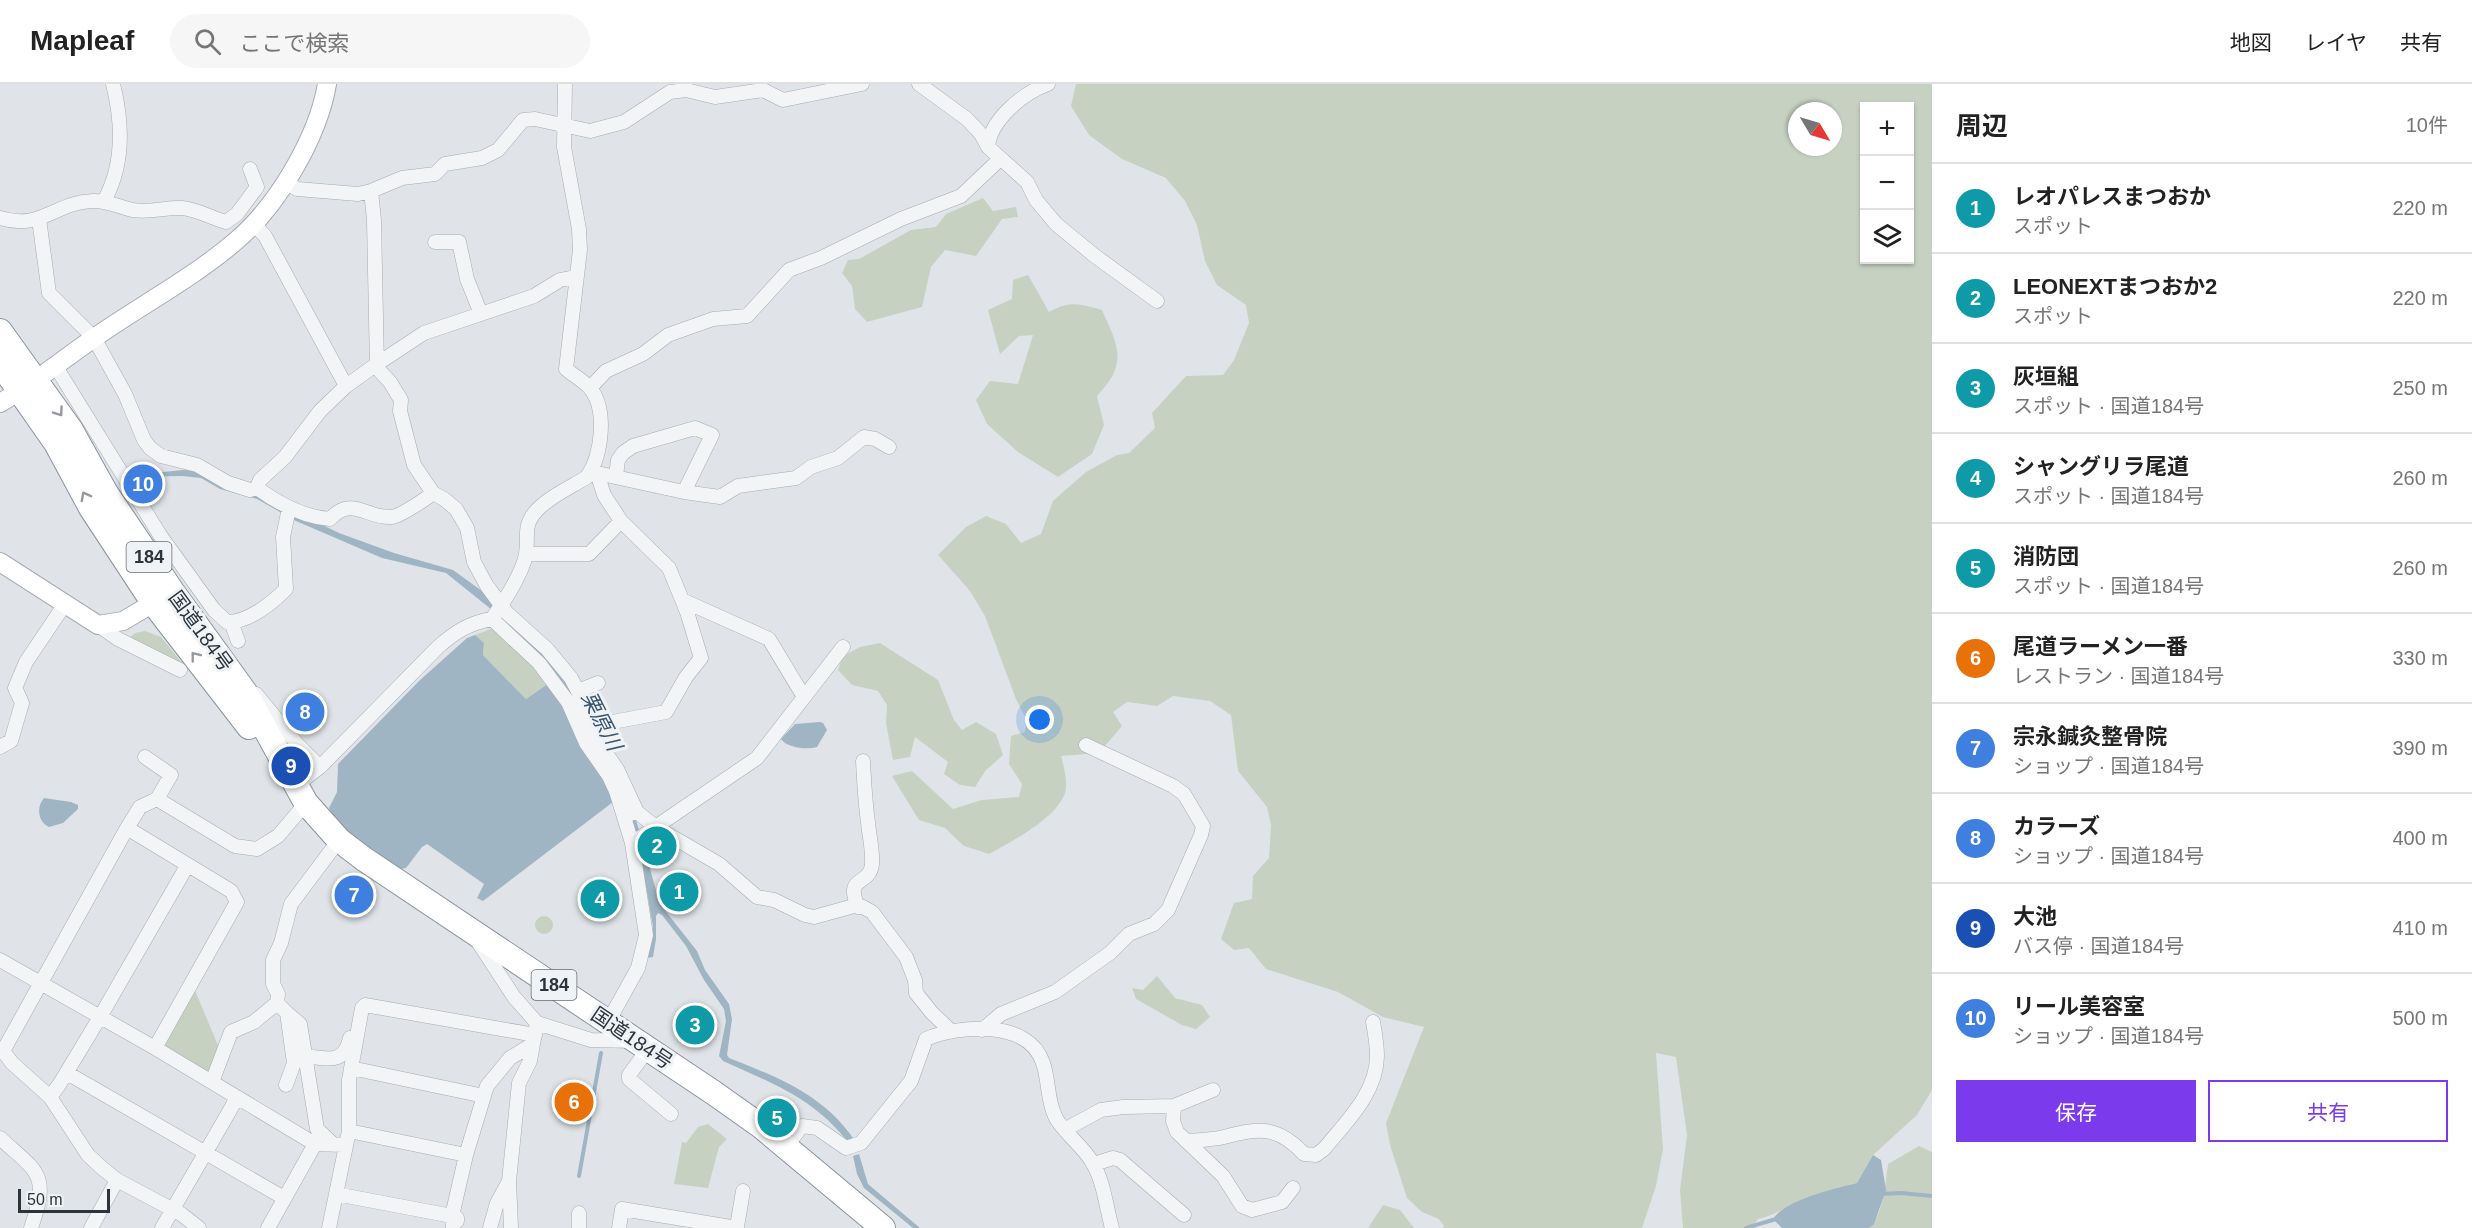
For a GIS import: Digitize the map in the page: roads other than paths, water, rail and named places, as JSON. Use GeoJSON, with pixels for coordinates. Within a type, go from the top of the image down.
{"type":"FeatureCollection","features":[{"type":"Feature","properties":{"kind":"highway","name":"国道184号"},"geometry":{"type":"LineString","coordinates":[[0,331],[38,379],[56,442],[91,508],[163,597],[245,692],[301,794]]}},
{"type":"Feature","properties":{"kind":"highway","name":"国道184号"},"geometry":{"type":"LineString","coordinates":[[0,363],[38,379]]}},
{"type":"Feature","properties":{"kind":"highway","name":"国道184号"},"geometry":{"type":"LineString","coordinates":[[163,597],[228,698],[278,767],[339,840],[724,1100],[786,1147],[883,1228]]}},
{"type":"Feature","properties":{"kind":"street"},"geometry":{"type":"LineString","coordinates":[[104,201],[111,188],[118,164],[120,146],[120,125],[113,84]]}},
{"type":"Feature","properties":{"kind":"street"},"geometry":{"type":"LineString","coordinates":[[0,403],[38,379],[94,338],[189,277],[237,240],[286,182],[310,141],[327,84]]}},
{"type":"Feature","properties":{"kind":"street"},"geometry":{"type":"LineString","coordinates":[[565,84],[566,163],[579,229],[580,250],[575,277],[566,369],[590,388],[599,408],[600,425],[594,471],[604,495],[621,521],[669,568],[696,637],[701,658],[683,681],[666,712],[591,726]]}},
{"type":"Feature","properties":{"kind":"street"},"geometry":{"type":"LineString","coordinates":[[286,182],[297,189],[358,194],[371,191],[402,178],[435,174],[445,164],[482,159],[498,150],[523,120],[535,119],[590,131],[608,128],[624,122],[670,92],[686,90],[715,97],[764,90],[783,100],[862,84]]}},
{"type":"Feature","properties":{"kind":"street"},"geometry":{"type":"LineString","coordinates":[[919,84],[967,119],[981,134],[988,147],[1027,182],[1036,200],[1056,224],[1156,301]]}},
{"type":"Feature","properties":{"kind":"street"},"geometry":{"type":"LineString","coordinates":[[988,147],[989,135],[1014,105],[1048,84]]}},
{"type":"Feature","properties":{"kind":"street"},"geometry":{"type":"LineString","coordinates":[[590,388],[606,371],[643,354],[668,335],[713,319],[747,316],[789,270],[821,258],[901,219],[962,196],[1000,159]]}},
{"type":"Feature","properties":{"kind":"street"},"geometry":{"type":"LineString","coordinates":[[226,222],[237,214],[257,188],[250,169]]}},
{"type":"Feature","properties":{"kind":"street"},"geometry":{"type":"LineString","coordinates":[[371,191],[374,220],[377,368],[390,382],[401,400],[403,422],[414,465],[433,493],[456,509],[467,528],[478,574],[498,612],[561,692],[586,742],[631,813],[719,864],[757,897],[774,900],[814,917],[858,907],[872,912],[900,948],[912,970],[916,993],[951,1031]]}},
{"type":"Feature","properties":{"kind":"street"},"geometry":{"type":"LineString","coordinates":[[0,218],[16,223],[39,219],[75,204],[91,201],[104,201],[158,212],[170,208],[185,208],[226,222],[237,240]]}},
{"type":"Feature","properties":{"kind":"street"},"geometry":{"type":"LineString","coordinates":[[39,219],[49,293],[94,338],[125,394],[144,440],[150,448],[161,456],[197,465],[228,483],[250,490],[257,488]]}},
{"type":"Feature","properties":{"kind":"street"},"geometry":{"type":"LineString","coordinates":[[253,223],[265,237],[346,386]]}},
{"type":"Feature","properties":{"kind":"street"},"geometry":{"type":"LineString","coordinates":[[435,242],[459,242],[467,279],[481,314]]}},
{"type":"Feature","properties":{"kind":"street"},"geometry":{"type":"LineString","coordinates":[[257,488],[260,480],[285,457],[320,411],[346,386],[377,364],[424,333],[534,296],[560,280],[575,277]]}},
{"type":"Feature","properties":{"kind":"street"},"geometry":{"type":"LineString","coordinates":[[38,379],[160,535],[214,610],[227,622],[250,616],[274,601],[286,589],[283,537],[288,512]]}},
{"type":"Feature","properties":{"kind":"street"},"geometry":{"type":"LineString","coordinates":[[616,476],[618,460],[633,446],[695,428],[712,435],[684,492]]}},
{"type":"Feature","properties":{"kind":"street"},"geometry":{"type":"LineString","coordinates":[[594,471],[684,492],[720,497],[738,486],[796,478],[811,467],[838,459],[864,437],[875,439],[889,447]]}},
{"type":"Feature","properties":{"kind":"street"},"geometry":{"type":"LineString","coordinates":[[498,612],[526,554],[525,534],[530,520],[538,509],[594,471]]}},
{"type":"Feature","properties":{"kind":"street"},"geometry":{"type":"LineString","coordinates":[[257,488],[288,512],[330,519],[336,513],[351,508],[381,517],[395,517],[433,493]]}},
{"type":"Feature","properties":{"kind":"street"},"geometry":{"type":"LineString","coordinates":[[526,554],[589,554],[621,521]]}},
{"type":"Feature","properties":{"kind":"street"},"geometry":{"type":"LineString","coordinates":[[0,562],[118,639],[180,669]]}},
{"type":"Feature","properties":{"kind":"street"},"geometry":{"type":"LineString","coordinates":[[98,625],[123,621],[163,597]]}},
{"type":"Feature","properties":{"kind":"street"},"geometry":{"type":"LineString","coordinates":[[682,600],[769,639],[804,697]]}},
{"type":"Feature","properties":{"kind":"street"},"geometry":{"type":"LineString","coordinates":[[0,747],[11,741],[21,709],[22,704],[15,688],[19,674],[65,604]]}},
{"type":"Feature","properties":{"kind":"street"},"geometry":{"type":"LineString","coordinates":[[157,799],[235,846],[257,849],[278,836],[301,794],[320,767],[438,647],[457,631],[475,622],[498,612],[507,613],[547,649],[578,691],[596,740],[617,769],[631,813],[637,840],[646,935],[638,968],[608,1022]]}},
{"type":"Feature","properties":{"kind":"street"},"geometry":{"type":"LineString","coordinates":[[231,622],[238,640]]}},
{"type":"Feature","properties":{"kind":"street"},"geometry":{"type":"LineString","coordinates":[[637,840],[757,758],[843,648]]}},
{"type":"Feature","properties":{"kind":"street"},"geometry":{"type":"LineString","coordinates":[[578,691],[598,683]]}},
{"type":"Feature","properties":{"kind":"street"},"geometry":{"type":"LineString","coordinates":[[245,692],[254,691],[297,744],[320,767]]}},
{"type":"Feature","properties":{"kind":"street"},"geometry":{"type":"LineString","coordinates":[[982,1030],[1001,1014],[1055,992],[1089,969],[1129,934],[1154,924],[1168,909],[1201,835],[1203,826],[1193,806],[1179,790],[1086,745]]}},
{"type":"Feature","properties":{"kind":"street"},"geometry":{"type":"LineString","coordinates":[[145,757],[171,775],[157,799],[140,807],[127,828],[1,1050],[50,1097],[88,1155],[117,1180],[172,1210],[199,1228]]}},
{"type":"Feature","properties":{"kind":"street"},"geometry":{"type":"LineString","coordinates":[[858,907],[852,893],[853,888],[871,870],[872,857],[864,792],[863,761]]}},
{"type":"Feature","properties":{"kind":"street"},"geometry":{"type":"LineString","coordinates":[[127,828],[231,891],[237,902],[155,1048]]}},
{"type":"Feature","properties":{"kind":"street"},"geometry":{"type":"LineString","coordinates":[[286,1085],[294,1064],[282,1008],[273,984],[273,960],[281,943],[291,904],[339,840]]}},
{"type":"Feature","properties":{"kind":"street"},"geometry":{"type":"LineString","coordinates":[[50,1097],[67,1073],[187,866]]}},
{"type":"Feature","properties":{"kind":"street"},"geometry":{"type":"LineString","coordinates":[[471,931],[535,1034],[530,1062],[519,1083],[509,1180],[511,1228]]}},
{"type":"Feature","properties":{"kind":"street"},"geometry":{"type":"LineString","coordinates":[[0,960],[155,1048],[315,1144],[339,1145]]}},
{"type":"Feature","properties":{"kind":"street"},"geometry":{"type":"LineString","coordinates":[[329,1228],[336,1194],[339,1145],[349,1131],[348,1080],[362,1008],[368,1005],[501,1030],[642,1045],[629,1079],[671,1114]]}},
{"type":"Feature","properties":{"kind":"street"},"geometry":{"type":"LineString","coordinates":[[282,1008],[300,1024],[317,1129],[339,1145]]}},
{"type":"Feature","properties":{"kind":"street"},"geometry":{"type":"LineString","coordinates":[[212,1082],[231,1032],[282,1008]]}},
{"type":"Feature","properties":{"kind":"street"},"geometry":{"type":"LineString","coordinates":[[1186,1141],[1258,1130],[1284,1136],[1304,1154],[1316,1155],[1324,1149],[1363,1100],[1372,1080],[1378,1057],[1373,1022]]}},
{"type":"Feature","properties":{"kind":"street"},"geometry":{"type":"LineString","coordinates":[[786,1147],[802,1126],[811,1126],[846,1148],[861,1143],[911,1081],[926,1039],[951,1031],[993,1028],[1020,1036],[1036,1049],[1043,1062],[1050,1101],[1056,1119],[1094,1164],[1112,1228]]}},
{"type":"Feature","properties":{"kind":"street"},"geometry":{"type":"LineString","coordinates":[[304,1056],[333,1059],[339,1057],[346,1050],[350,1030]]}},
{"type":"Feature","properties":{"kind":"street"},"geometry":{"type":"LineString","coordinates":[[336,1194],[455,1224],[466,1155],[487,1086],[510,1058],[535,1034]]}},
{"type":"Feature","properties":{"kind":"street"},"geometry":{"type":"LineString","coordinates":[[351,1068],[484,1096]]}},
{"type":"Feature","properties":{"kind":"street"},"geometry":{"type":"LineString","coordinates":[[67,1073],[284,1198]]}},
{"type":"Feature","properties":{"kind":"street"},"geometry":{"type":"LineString","coordinates":[[1066,1130],[1101,1110],[1174,1106],[1213,1090]]}},
{"type":"Feature","properties":{"kind":"street"},"geometry":{"type":"LineString","coordinates":[[162,1228],[237,1098]]}},
{"type":"Feature","properties":{"kind":"street"},"geometry":{"type":"LineString","coordinates":[[1174,1106],[1173,1121],[1178,1132],[1223,1176],[1242,1206],[1252,1209],[1282,1202],[1293,1188]]}},
{"type":"Feature","properties":{"kind":"street"},"geometry":{"type":"LineString","coordinates":[[349,1131],[466,1155]]}},
{"type":"Feature","properties":{"kind":"street"},"geometry":{"type":"LineString","coordinates":[[0,1138],[33,1167],[39,1178],[40,1193],[31,1228]]}},
{"type":"Feature","properties":{"kind":"street"},"geometry":{"type":"LineString","coordinates":[[268,1228],[315,1144]]}},
{"type":"Feature","properties":{"kind":"street"},"geometry":{"type":"LineString","coordinates":[[1094,1164],[1113,1158],[1120,1160],[1184,1215]]}},
{"type":"Feature","properties":{"kind":"street"},"geometry":{"type":"LineString","coordinates":[[91,1228],[117,1180]]}},
{"type":"Feature","properties":{"kind":"street"},"geometry":{"type":"LineString","coordinates":[[490,1228],[497,1203],[509,1180]]}},
{"type":"Feature","properties":{"kind":"street"},"geometry":{"type":"LineString","coordinates":[[619,1228],[622,1209],[737,1227],[743,1191]]}},
{"type":"Feature","properties":{"kind":"street"},"geometry":{"type":"LineString","coordinates":[[579,1214],[579,1228]]}},
{"type":"Feature","properties":{"kind":"water"},"geometry":{"type":"Polygon","coordinates":[[[195,471],[259,494],[339,533],[394,553],[453,570],[482,591],[566,674],[634,813],[660,904],[697,951],[705,970],[729,1004],[732,1019],[727,1055],[813,1098],[841,1123],[853,1138],[848,1142],[820,1114],[791,1093],[723,1061],[719,1056],[726,1021],[724,1009],[704,980],[686,946],[658,913],[653,957],[647,958],[653,927],[639,846],[588,741],[492,610],[446,573],[382,558],[296,521],[257,499],[220,489],[201,478],[129,477],[125,472],[143,474],[195,471]]]}},
{"type":"Feature","properties":{"kind":"water"},"geometry":{"type":"Polygon","coordinates":[[[475,635],[484,643],[483,655],[526,699],[552,681],[602,769],[613,802],[483,901],[477,898],[484,884],[427,844],[406,868],[400,869],[350,835],[329,808],[337,792],[338,764],[419,681],[467,638],[475,635]]]}},
{"type":"Feature","properties":{"kind":"water"},"geometry":{"type":"Polygon","coordinates":[[[820,722],[827,730],[817,747],[798,748],[781,739],[795,724],[820,722]]]}},
{"type":"Feature","properties":{"kind":"water"},"geometry":{"type":"Polygon","coordinates":[[[44,798],[71,802],[78,805],[78,809],[63,823],[49,827],[42,822],[39,814],[44,798]]]}},
{"type":"Feature","properties":{"kind":"water"},"geometry":{"type":"Polygon","coordinates":[[[859,1154],[868,1184],[920,1228],[913,1228],[864,1188],[857,1174],[853,1156],[859,1154]]]}},
{"type":"Feature","properties":{"kind":"water"},"geometry":{"type":"Polygon","coordinates":[[[1873,1155],[1881,1160],[1886,1190],[1874,1224],[1869,1228],[1782,1228],[1773,1219],[1779,1212],[1799,1201],[1857,1183],[1873,1155]]]}},
{"type":"Feature","properties":{"kind":"waterway"},"geometry":{"type":"LineString","coordinates":[[579,1176],[601,1053]]}},
{"type":"Feature","properties":{"kind":"waterway"},"geometry":{"type":"LineString","coordinates":[[1879,1194],[1901,1193],[1932,1196]]}},
{"type":"Feature","properties":{"kind":"waterway"},"geometry":{"type":"LineString","coordinates":[[1746,1228],[1776,1219]]}},
{"type":"Feature","properties":{"kind":"place","name":"リール美容室"},"geometry":{"type":"Point","coordinates":[143,484]}},
{"type":"Feature","properties":{"kind":"place","name":"カラーズ"},"geometry":{"type":"Point","coordinates":[305,712]}},
{"type":"Feature","properties":{"kind":"place","name":"大池"},"geometry":{"type":"Point","coordinates":[291,766]}},
{"type":"Feature","properties":{"kind":"place","name":"LEONEXTまつおか2"},"geometry":{"type":"Point","coordinates":[657,846]}},
{"type":"Feature","properties":{"kind":"place","name":"レオパレスまつおか"},"geometry":{"type":"Point","coordinates":[679,892]}},
{"type":"Feature","properties":{"kind":"place","name":"宗永鍼灸整骨院"},"geometry":{"type":"Point","coordinates":[354,895]}},
{"type":"Feature","properties":{"kind":"place","name":"シャングリラ尾道"},"geometry":{"type":"Point","coordinates":[600,899]}},
{"type":"Feature","properties":{"kind":"place","name":"灰垣組"},"geometry":{"type":"Point","coordinates":[695,1025]}},
{"type":"Feature","properties":{"kind":"place","name":"尾道ラーメン一番"},"geometry":{"type":"Point","coordinates":[574,1102]}},
{"type":"Feature","properties":{"kind":"place","name":"消防団"},"geometry":{"type":"Point","coordinates":[777,1118]}},
{"type":"Feature","properties":{"kind":"water label","name":"栗原川"},"geometry":{"type":"Point","coordinates":[602,721]}}]}
